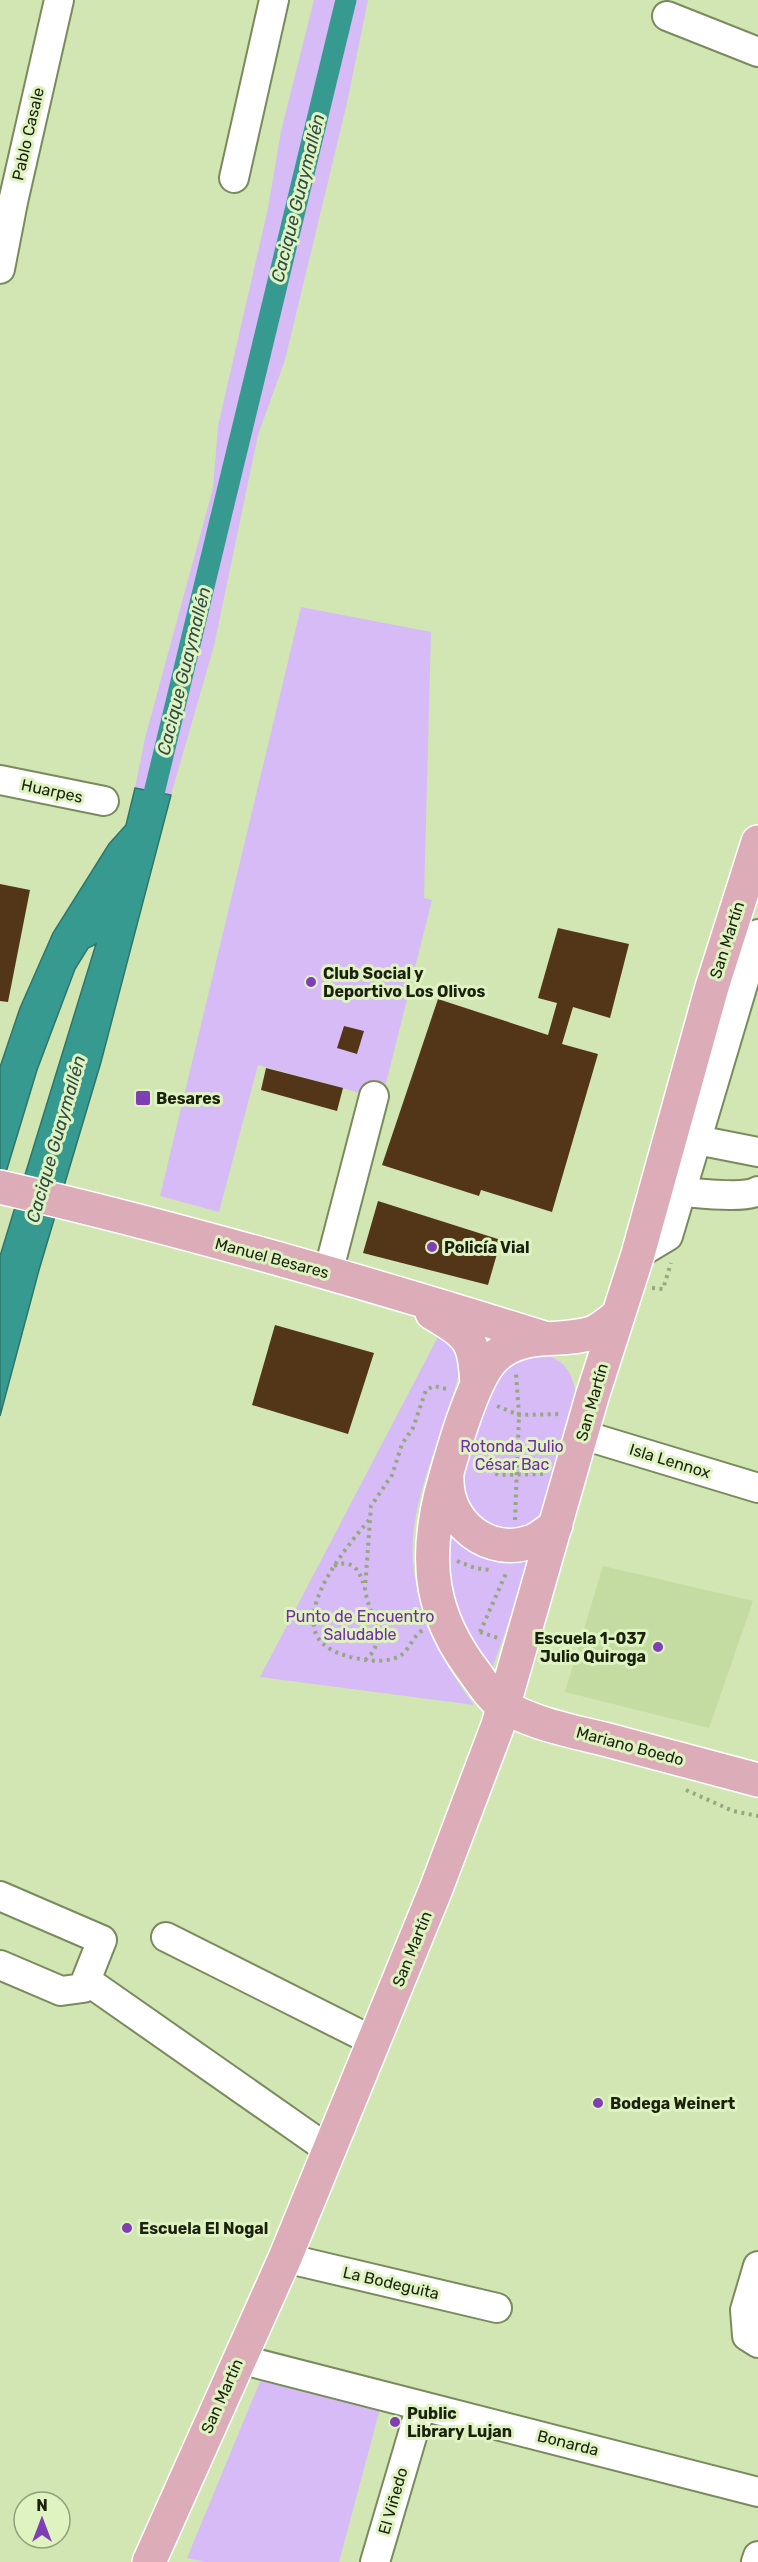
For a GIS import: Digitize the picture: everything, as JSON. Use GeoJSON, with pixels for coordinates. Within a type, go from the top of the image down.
{"type":"FeatureCollection","features":[{"type":"Feature","properties":{"kind":"main road","name":"San Martín"},"geometry":{"type":"LineString","coordinates":[[149,2562],[285,2258],[375,2042],[462,1821],[504,1706],[588,1415],[638,1254],[712,987],[758,842]]}},
{"type":"Feature","properties":{"kind":"main road","name":"Manuel Besares"},"geometry":{"type":"LineString","coordinates":[[7,1189],[60,1201],[328,1273],[543,1337]]}},
{"type":"Feature","properties":{"kind":"main road"},"geometry":{"type":"LineString","coordinates":[[405,1297],[455,1327],[465,1335],[474,1350],[467,1392],[436,1518],[432,1548],[438,1629],[504,1706]]}},
{"type":"Feature","properties":{"kind":"main road"},"geometry":{"type":"LineString","coordinates":[[467,1392],[498,1354],[517,1344],[543,1337],[592,1333],[618,1315]]}},
{"type":"Feature","properties":{"kind":"main road"},"geometry":{"type":"LineString","coordinates":[[543,1337],[567,1347],[580,1360],[590,1379],[588,1415]]}},
{"type":"Feature","properties":{"kind":"main road"},"geometry":{"type":"LineString","coordinates":[[451,1460],[447,1495],[458,1520],[479,1538],[513,1545],[533,1540],[556,1525]]}},
{"type":"Feature","properties":{"kind":"main road","name":"Mariano Boedo"},"geometry":{"type":"LineString","coordinates":[[504,1706],[545,1724],[758,1780]]}},
{"type":"Feature","properties":{"kind":"street","name":"Pablo Casale"},"geometry":{"type":"LineString","coordinates":[[0,269],[59,0]]}},
{"type":"Feature","properties":{"kind":"street"},"geometry":{"type":"LineString","coordinates":[[234,178],[274,0]]}},
{"type":"Feature","properties":{"kind":"street"},"geometry":{"type":"LineString","coordinates":[[667,16],[758,52]]}},
{"type":"Feature","properties":{"kind":"street","name":"Huarpes"},"geometry":{"type":"LineString","coordinates":[[0,780],[104,801]]}},
{"type":"Feature","properties":{"kind":"street"},"geometry":{"type":"LineString","coordinates":[[638,1254],[668,1236],[758,934]]}},
{"type":"Feature","properties":{"kind":"street"},"geometry":{"type":"LineString","coordinates":[[328,1273],[374,1096]]}},
{"type":"Feature","properties":{"kind":"street"},"geometry":{"type":"LineString","coordinates":[[697,1140],[758,1152]]}},
{"type":"Feature","properties":{"kind":"street"},"geometry":{"type":"LineString","coordinates":[[682,1192],[753,1194],[758,1191]]}},
{"type":"Feature","properties":{"kind":"street","name":"Isla Lennox"},"geometry":{"type":"LineString","coordinates":[[588,1415],[758,1488]]}},
{"type":"Feature","properties":{"kind":"street"},"geometry":{"type":"LineString","coordinates":[[0,1896],[102,1940],[83,1988],[61,1991],[0,1965]]}},
{"type":"Feature","properties":{"kind":"street"},"geometry":{"type":"LineString","coordinates":[[166,1937],[375,2042]]}},
{"type":"Feature","properties":{"kind":"street"},"geometry":{"type":"LineString","coordinates":[[86,1980],[329,2150]]}},
{"type":"Feature","properties":{"kind":"street","name":"La Bodeguita"},"geometry":{"type":"LineString","coordinates":[[285,2258],[497,2308]]}},
{"type":"Feature","properties":{"kind":"street"},"geometry":{"type":"LineString","coordinates":[[758,2266],[745,2310],[747,2336],[758,2343]]}},
{"type":"Feature","properties":{"kind":"street","name":"Bonarda"},"geometry":{"type":"LineString","coordinates":[[239,2359],[758,2492]]}},
{"type":"Feature","properties":{"kind":"street","name":"El Viñedo"},"geometry":{"type":"LineString","coordinates":[[383,2557],[421,2406]]}},
{"type":"Feature","properties":{"kind":"street"},"geometry":{"type":"LineString","coordinates":[[756,2562],[758,2556]]}},
{"type":"Feature","properties":{"kind":"path"},"geometry":{"type":"LineString","coordinates":[[480,1632],[508,1570],[513,1545],[519,1415],[515,1367]]}},
{"type":"Feature","properties":{"kind":"path"},"geometry":{"type":"LineString","coordinates":[[364,1589],[369,1519],[373,1500],[392,1475],[402,1444],[413,1428],[426,1390],[432,1386],[441,1386],[449,1390],[467,1392],[519,1415],[588,1415]]}},
{"type":"Feature","properties":{"kind":"path"},"geometry":{"type":"LineString","coordinates":[[451,1460],[499,1475],[560,1473],[571,1477]]}},
{"type":"Feature","properties":{"kind":"path"},"geometry":{"type":"LineString","coordinates":[[369,1519],[334,1567],[314,1609],[314,1629],[328,1648],[365,1660],[385,1660],[400,1656],[417,1634],[457,1624],[521,1646]]}},
{"type":"Feature","properties":{"kind":"path"},"geometry":{"type":"LineString","coordinates":[[334,1567],[344,1563],[356,1567],[364,1589],[378,1640],[374,1651],[365,1660]]}},
{"type":"Feature","properties":{"kind":"path"},"geometry":{"type":"LineString","coordinates":[[372,1616],[385,1621],[398,1620],[412,1612],[417,1604]]}},
{"type":"Feature","properties":{"kind":"shaded area","name":"Escuela 1-037 Julio Quiroga"},"geometry":{"type":"Polygon","coordinates":[[[603,1566],[753,1601],[709,1728],[565,1692],[603,1566]]]}},
{"type":"Feature","properties":{"kind":"green space"},"geometry":{"type":"Polygon","coordinates":[[[314,0],[368,0],[347,103],[285,360],[258,435],[214,646],[171,795],[135,788],[145,738],[213,488],[218,426],[268,208],[281,131],[314,0]]]}},
{"type":"Feature","properties":{"kind":"green space","name":"Club Social y Deportivo Los Olivos"},"geometry":{"type":"Polygon","coordinates":[[[301,607],[431,632],[424,898],[432,900],[382,1099],[258,1065],[219,1212],[160,1196],[301,607]]]}},
{"type":"Feature","properties":{"kind":"green space","name":"Punto de Encuentro Saludable"},"geometry":{"type":"Polygon","coordinates":[[[440,1333],[457,1353],[458,1374],[418,1504],[413,1561],[420,1600],[433,1637],[462,1689],[474,1705],[260,1677],[440,1333]]]}},
{"type":"Feature","properties":{"kind":"green space","name":"Rotonda Julio César Bac"},"geometry":{"type":"Polygon","coordinates":[[[541,1354],[557,1360],[568,1370],[577,1400],[548,1511],[530,1529],[498,1529],[474,1517],[457,1474],[458,1463],[504,1363],[541,1354]]]}},
{"type":"Feature","properties":{"kind":"green space"},"geometry":{"type":"Polygon","coordinates":[[[442,1532],[529,1556],[528,1568],[492,1669],[459,1634],[442,1532]]]}},
{"type":"Feature","properties":{"kind":"green space"},"geometry":{"type":"Polygon","coordinates":[[[261,2379],[380,2409],[339,2562],[205,2562],[187,2558],[261,2379]]]}},
{"type":"Feature","properties":{"kind":"water"},"geometry":{"type":"Polygon","coordinates":[[[135,788],[171,795],[101,1062],[39,1270],[0,1416],[0,1256],[96,944],[88,948],[75,969],[37,1070],[0,1192],[0,1067],[20,1008],[53,933],[109,844],[126,825],[135,788]]]}},
{"type":"Feature","properties":{"kind":"building"},"geometry":{"type":"Polygon","coordinates":[[[0,884],[30,890],[8,1002],[0,1001],[0,884]]]}},
{"type":"Feature","properties":{"kind":"building"},"geometry":{"type":"Polygon","coordinates":[[[558,928],[629,944],[610,1018],[573,1007],[562,1044],[598,1054],[552,1212],[481,1190],[479,1196],[382,1165],[438,999],[548,1035],[557,1003],[538,998],[558,928]]]}},
{"type":"Feature","properties":{"kind":"building"},"geometry":{"type":"Polygon","coordinates":[[[344,1026],[364,1031],[357,1054],[337,1048],[344,1026]]]}},
{"type":"Feature","properties":{"kind":"building"},"geometry":{"type":"Polygon","coordinates":[[[266,1068],[343,1088],[337,1111],[261,1090],[266,1068]]]}},
{"type":"Feature","properties":{"kind":"building","name":"Policía Vial"},"geometry":{"type":"Polygon","coordinates":[[[378,1201],[501,1240],[488,1285],[363,1253],[378,1201]]]}},
{"type":"Feature","properties":{"kind":"building"},"geometry":{"type":"Polygon","coordinates":[[[275,1325],[374,1353],[348,1434],[252,1405],[275,1325]]]}},
{"type":"Feature","properties":{"kind":"waterway","name":"Cacique Guaymallén"},"geometry":{"type":"LineString","coordinates":[[148,818],[346,0]]}},
{"type":"Feature","properties":{"kind":"place","name":"Club Social y Deportivo Los Olivos"},"geometry":{"type":"Point","coordinates":[311,982]}},
{"type":"Feature","properties":{"kind":"place","name":"Besares"},"geometry":{"type":"Point","coordinates":[143,1098]}},
{"type":"Feature","properties":{"kind":"place","name":"Policía Vial"},"geometry":{"type":"Point","coordinates":[432,1247]}},
{"type":"Feature","properties":{"kind":"place","name":"Escuela 1-037 Julio Quiroga"},"geometry":{"type":"Point","coordinates":[658,1647]}},
{"type":"Feature","properties":{"kind":"place","name":"Bodega Weinert"},"geometry":{"type":"Point","coordinates":[598,2103]}},
{"type":"Feature","properties":{"kind":"place","name":"Escuela El Nogal"},"geometry":{"type":"Point","coordinates":[127,2228]}},
{"type":"Feature","properties":{"kind":"place","name":"Public Library Lujan"},"geometry":{"type":"Point","coordinates":[395,2422]}}]}
